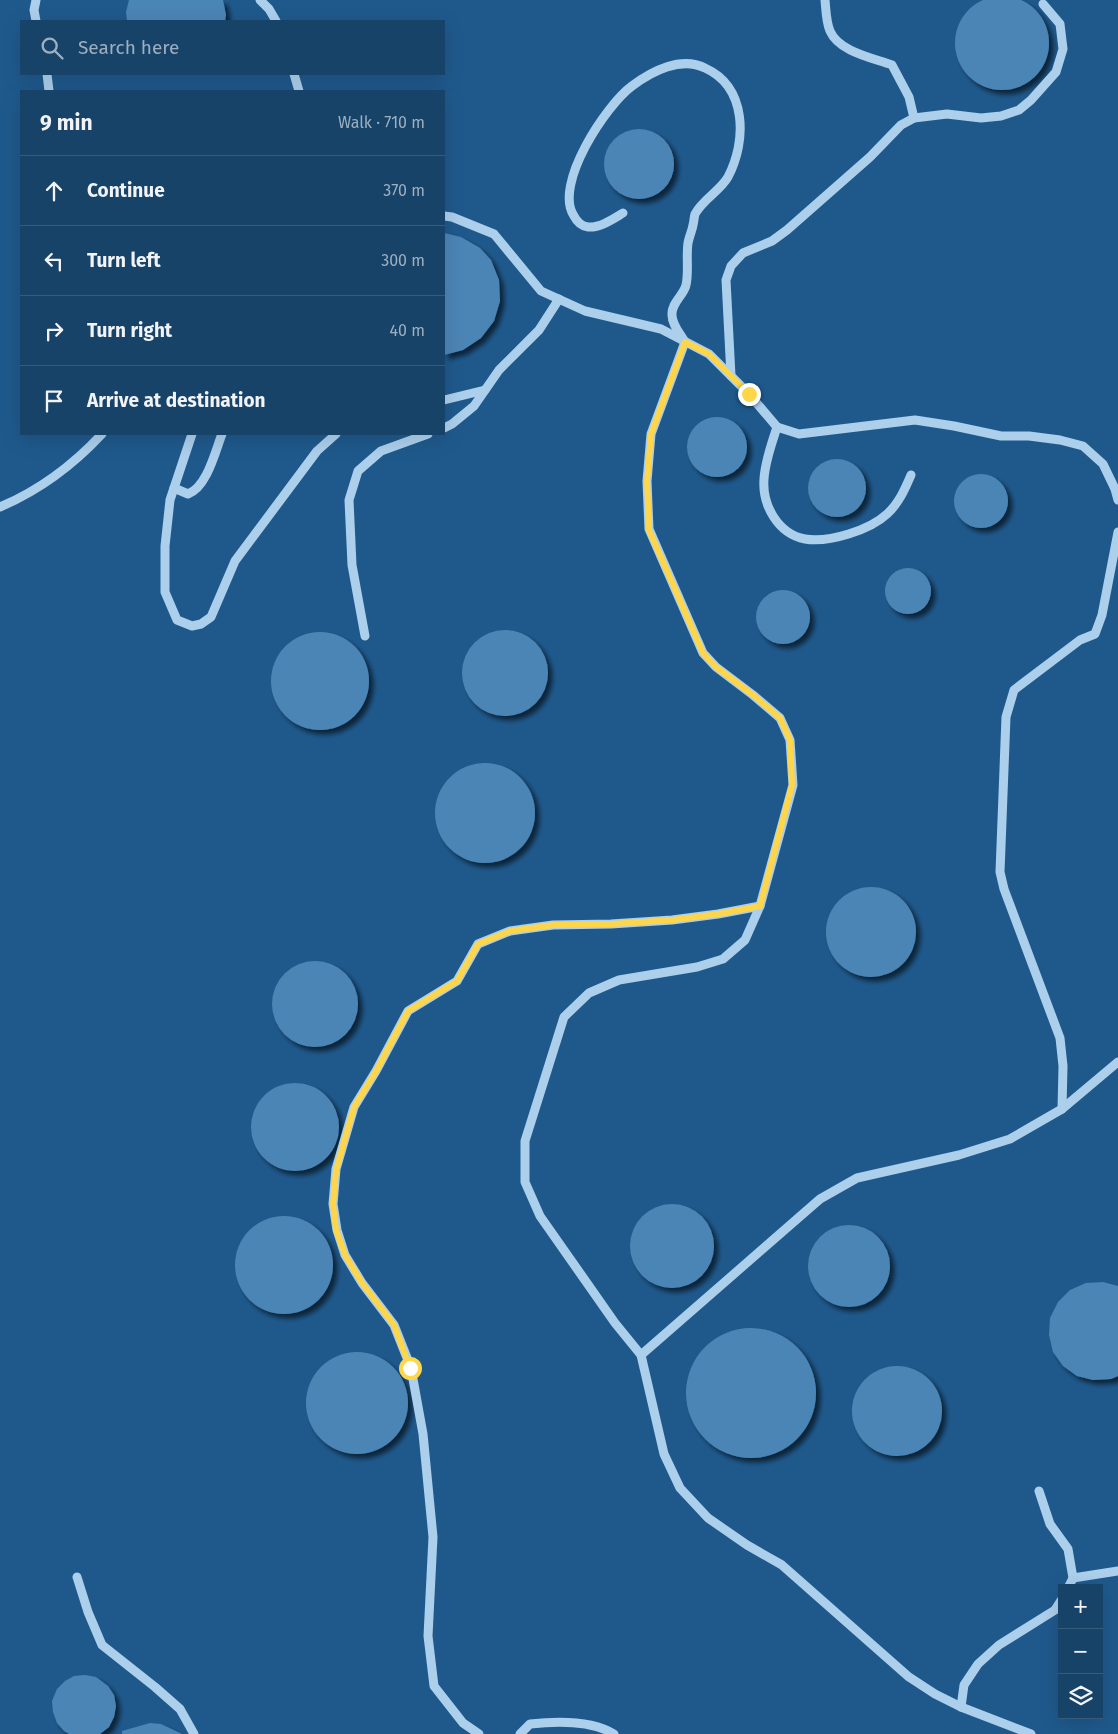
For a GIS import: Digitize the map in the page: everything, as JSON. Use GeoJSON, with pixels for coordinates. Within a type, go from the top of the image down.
{"type":"FeatureCollection","features":[{"type":"Feature","properties":{"kind":"lane"},"geometry":{"type":"LineString","coordinates":[[36,0],[34,10],[36,20]]}},
{"type":"Feature","properties":{"kind":"lane"},"geometry":{"type":"LineString","coordinates":[[260,0],[269,9],[275,20]]}},
{"type":"Feature","properties":{"kind":"lane"},"geometry":{"type":"LineString","coordinates":[[826,0],[827,18],[831,32],[838,42],[849,50],[892,65],[909,97],[914,118]]}},
{"type":"Feature","properties":{"kind":"lane"},"geometry":{"type":"LineString","coordinates":[[731,376],[726,280],[731,266],[743,253],[772,241],[787,230],[870,157],[901,125],[914,118],[947,114],[981,118],[1001,116],[1019,110],[1031,100],[1056,72],[1064,48],[1060,24],[1043,4]]}},
{"type":"Feature","properties":{"kind":"lane"},"geometry":{"type":"LineString","coordinates":[[623,213],[603,224],[588,227],[578,224],[569,210],[568,200],[572,175],[609,109],[631,86],[667,67],[678,64],[696,64],[715,73],[736,98],[741,128],[739,144],[728,176],[721,187],[695,214],[688,241],[686,284],[672,313],[673,322],[685,342]]}},
{"type":"Feature","properties":{"kind":"lane"},"geometry":{"type":"LineString","coordinates":[[47,75],[49,90]]}},
{"type":"Feature","properties":{"kind":"lane"},"geometry":{"type":"LineString","coordinates":[[294,75],[299,90]]}},
{"type":"Feature","properties":{"kind":"lane"},"geometry":{"type":"LineString","coordinates":[[445,216],[452,217],[494,234],[541,291],[585,311],[662,329],[709,354],[749,394],[777,427],[799,434],[915,420],[1001,436],[1029,436],[1060,440],[1082,446],[1103,464],[1118,500]]}},
{"type":"Feature","properties":{"kind":"lane"},"geometry":{"type":"LineString","coordinates":[[445,428],[474,406],[499,370],[539,330],[559,299]]}},
{"type":"Feature","properties":{"kind":"lane"},"geometry":{"type":"LineString","coordinates":[[685,342],[651,434],[647,481],[649,530],[703,653],[716,667],[780,718],[790,740],[792,785],[760,906],[745,940],[723,959],[697,967],[619,980],[589,993],[564,1017],[526,1140],[524,1182],[540,1216],[615,1323],[641,1355],[664,1454],[680,1488],[708,1518],[747,1545],[782,1565],[909,1677],[935,1694],[961,1707],[1031,1734]]}},
{"type":"Feature","properties":{"kind":"lane"},"geometry":{"type":"LineString","coordinates":[[445,400],[485,390]]}},
{"type":"Feature","properties":{"kind":"lane"},"geometry":{"type":"LineString","coordinates":[[777,427],[767,461],[764,478],[765,493],[770,512],[781,528],[806,540],[852,534],[870,526],[888,514],[901,498],[911,475]]}},
{"type":"Feature","properties":{"kind":"lane"},"geometry":{"type":"LineString","coordinates":[[0,507],[10,503],[57,474],[82,455],[101,435]]}},
{"type":"Feature","properties":{"kind":"lane"},"geometry":{"type":"LineString","coordinates":[[192,435],[170,500],[165,546],[165,592],[177,620],[192,626],[201,624],[211,617],[235,561],[317,451],[335,435]]}},
{"type":"Feature","properties":{"kind":"lane"},"geometry":{"type":"LineString","coordinates":[[174,488],[188,494],[200,486],[222,435]]}},
{"type":"Feature","properties":{"kind":"lane"},"geometry":{"type":"LineString","coordinates":[[365,636],[352,565],[349,500],[358,471],[381,451],[425,435]]}},
{"type":"Feature","properties":{"kind":"lane"},"geometry":{"type":"LineString","coordinates":[[1062,1109],[1063,1066],[1060,1038],[1004,889],[1000,872],[1006,717],[1014,690],[1080,640],[1095,634],[1102,616],[1118,532]]}},
{"type":"Feature","properties":{"kind":"lane"},"geometry":{"type":"LineString","coordinates":[[479,1734],[463,1723],[434,1686],[428,1636],[433,1537],[423,1434],[410,1368],[394,1325],[362,1283],[345,1255],[336,1230],[333,1204],[336,1170],[354,1107],[376,1071],[408,1011],[457,981],[478,944],[510,931],[553,925],[672,920],[760,906]]}},
{"type":"Feature","properties":{"kind":"lane"},"geometry":{"type":"LineString","coordinates":[[641,1355],[820,1199],[857,1178],[959,1155],[1010,1139],[1062,1109],[1118,1062]]}},
{"type":"Feature","properties":{"kind":"lane"},"geometry":{"type":"LineString","coordinates":[[1039,1490],[1050,1524],[1068,1549],[1073,1578],[1070,1584]]}},
{"type":"Feature","properties":{"kind":"lane"},"geometry":{"type":"LineString","coordinates":[[1073,1578],[1118,1571]]}},
{"type":"Feature","properties":{"kind":"lane"},"geometry":{"type":"LineString","coordinates":[[77,1578],[88,1612],[102,1644],[180,1709],[194,1734]]}},
{"type":"Feature","properties":{"kind":"lane"},"geometry":{"type":"LineString","coordinates":[[961,1707],[964,1685],[978,1664],[999,1646],[1055,1610],[1058,1605]]}},
{"type":"Feature","properties":{"kind":"lane"},"geometry":{"type":"LineString","coordinates":[[520,1734],[530,1724],[549,1722],[588,1724],[614,1734]]}},
{"type":"Feature","properties":{"kind":"building"},"geometry":{"type":"Polygon","coordinates":[[[987,-1],[1017,-1],[1028,4],[1041,17],[1048,34],[1048,52],[1041,69],[1028,82],[1011,89],[993,89],[976,82],[963,69],[956,52],[956,34],[963,17],[976,4],[987,-1]]]}},
{"type":"Feature","properties":{"kind":"building"},"geometry":{"type":"Polygon","coordinates":[[[129,0],[223,0],[226,15],[225,20],[127,20],[126,12],[129,0]]]}},
{"type":"Feature","properties":{"kind":"building"},"geometry":{"type":"Polygon","coordinates":[[[639,129],[652,132],[664,139],[671,151],[674,164],[671,177],[664,189],[652,196],[639,199],[626,196],[614,189],[607,177],[604,164],[607,151],[614,139],[626,132],[639,129]]]}},
{"type":"Feature","properties":{"kind":"building"},"geometry":{"type":"Polygon","coordinates":[[[445,233],[461,237],[480,248],[491,260],[499,280],[500,301],[494,321],[481,338],[463,350],[445,355],[445,233]]]}},
{"type":"Feature","properties":{"kind":"building"},"geometry":{"type":"Polygon","coordinates":[[[717,417],[734,422],[742,430],[747,447],[742,464],[734,472],[717,477],[700,472],[692,464],[687,447],[692,430],[700,422],[717,417]]]}},
{"type":"Feature","properties":{"kind":"building"},"geometry":{"type":"Polygon","coordinates":[[[837,459],[848,461],[861,472],[866,488],[864,499],[853,512],[837,517],[826,515],[813,504],[808,488],[810,477],[821,464],[837,459]]]}},
{"type":"Feature","properties":{"kind":"building"},"geometry":{"type":"Polygon","coordinates":[[[976,474],[986,474],[996,478],[1004,486],[1008,501],[1004,516],[996,524],[986,528],[976,528],[966,524],[958,516],[954,506],[954,496],[958,486],[966,478],[976,474]]]}},
{"type":"Feature","properties":{"kind":"building"},"geometry":{"type":"Polygon","coordinates":[[[908,568],[921,572],[927,578],[931,591],[927,604],[921,610],[908,614],[895,610],[889,604],[885,591],[889,578],[895,572],[908,568]]]}},
{"type":"Feature","properties":{"kind":"building"},"geometry":{"type":"Polygon","coordinates":[[[783,590],[793,592],[802,598],[808,607],[810,617],[808,627],[802,636],[793,642],[783,644],[773,642],[764,636],[758,627],[756,617],[758,607],[764,598],[773,592],[783,590]]]}},
{"type":"Feature","properties":{"kind":"building"},"geometry":{"type":"Polygon","coordinates":[[[505,630],[521,633],[529,637],[541,649],[545,657],[548,673],[545,689],[541,697],[529,709],[521,713],[505,716],[489,713],[481,709],[469,697],[465,689],[462,673],[465,657],[469,649],[481,637],[489,633],[505,630]]]}},
{"type":"Feature","properties":{"kind":"building"},"geometry":{"type":"Polygon","coordinates":[[[320,632],[339,636],[354,647],[365,662],[369,681],[365,700],[354,715],[339,726],[320,730],[301,726],[286,715],[275,700],[271,681],[275,662],[286,647],[301,636],[320,632]]]}},
{"type":"Feature","properties":{"kind":"building"},"geometry":{"type":"Polygon","coordinates":[[[485,763],[495,764],[513,771],[527,785],[534,803],[534,823],[527,841],[513,855],[495,862],[485,863],[475,862],[457,855],[443,841],[436,823],[435,813],[436,803],[443,785],[457,771],[475,764],[485,763]]]}},
{"type":"Feature","properties":{"kind":"building"},"geometry":{"type":"Polygon","coordinates":[[[871,887],[888,890],[903,900],[913,915],[916,932],[913,949],[903,964],[888,974],[871,977],[854,974],[839,964],[829,949],[826,932],[829,915],[839,900],[854,890],[871,887]]]}},
{"type":"Feature","properties":{"kind":"building"},"geometry":{"type":"Polygon","coordinates":[[[315,961],[332,964],[346,973],[355,987],[358,1004],[355,1021],[346,1035],[332,1044],[315,1047],[298,1044],[284,1035],[275,1021],[272,1004],[275,987],[284,973],[298,964],[315,961]]]}},
{"type":"Feature","properties":{"kind":"building"},"geometry":{"type":"Polygon","coordinates":[[[295,1083],[312,1087],[326,1096],[335,1110],[339,1127],[335,1144],[326,1158],[312,1167],[295,1171],[278,1167],[264,1158],[255,1144],[251,1127],[255,1110],[264,1096],[278,1087],[295,1083]]]}},
{"type":"Feature","properties":{"kind":"building"},"geometry":{"type":"Polygon","coordinates":[[[664,1204],[680,1204],[696,1211],[707,1222],[714,1238],[711,1262],[702,1276],[696,1281],[680,1288],[664,1288],[648,1281],[637,1270],[630,1254],[630,1238],[637,1222],[648,1211],[664,1204]]]}},
{"type":"Feature","properties":{"kind":"building"},"geometry":{"type":"Polygon","coordinates":[[[284,1216],[303,1220],[318,1231],[329,1246],[333,1265],[329,1284],[318,1299],[303,1310],[284,1314],[265,1310],[250,1299],[239,1284],[235,1265],[239,1246],[250,1231],[265,1220],[284,1216]]]}},
{"type":"Feature","properties":{"kind":"building"},"geometry":{"type":"Polygon","coordinates":[[[849,1225],[865,1228],[878,1237],[887,1250],[890,1266],[887,1282],[878,1295],[865,1304],[849,1307],[833,1304],[820,1295],[811,1282],[808,1266],[811,1250],[820,1237],[833,1228],[849,1225]]]}},
{"type":"Feature","properties":{"kind":"building"},"geometry":{"type":"Polygon","coordinates":[[[1103,1282],[1118,1286],[1118,1376],[1111,1379],[1093,1380],[1077,1376],[1063,1366],[1053,1352],[1049,1335],[1050,1318],[1058,1302],[1070,1290],[1086,1283],[1103,1282]]]}},
{"type":"Feature","properties":{"kind":"building"},"geometry":{"type":"Polygon","coordinates":[[[751,1328],[776,1333],[797,1347],[811,1368],[816,1393],[811,1418],[797,1439],[776,1453],[751,1458],[726,1453],[705,1439],[691,1418],[686,1393],[691,1368],[705,1347],[726,1333],[751,1328]]]}},
{"type":"Feature","properties":{"kind":"building"},"geometry":{"type":"Polygon","coordinates":[[[357,1352],[376,1356],[393,1367],[404,1384],[408,1403],[404,1422],[393,1439],[376,1450],[357,1454],[338,1450],[321,1439],[310,1422],[306,1403],[310,1384],[321,1367],[338,1356],[357,1352]]]}},
{"type":"Feature","properties":{"kind":"building"},"geometry":{"type":"Polygon","coordinates":[[[897,1366],[914,1369],[929,1379],[939,1394],[942,1411],[939,1428],[929,1443],[914,1453],[897,1456],[880,1453],[865,1443],[855,1428],[852,1411],[855,1394],[865,1379],[880,1369],[897,1366]]]}},
{"type":"Feature","properties":{"kind":"building"},"geometry":{"type":"Polygon","coordinates":[[[74,1676],[96,1677],[108,1686],[114,1695],[116,1706],[114,1717],[109,1727],[100,1734],[69,1734],[57,1723],[52,1701],[57,1689],[65,1681],[74,1676]]]}},
{"type":"Feature","properties":{"kind":"building"},"geometry":{"type":"Polygon","coordinates":[[[150,1723],[161,1724],[182,1734],[122,1734],[122,1731],[150,1723]]]}},
{"type":"Feature","properties":{"kind":"route"},"geometry":{"type":"LineString","coordinates":[[410,1368],[394,1325],[362,1283],[345,1255],[336,1230],[333,1204],[336,1170],[354,1107],[376,1071],[408,1011],[457,981],[478,944],[510,931],[553,925],[672,920],[760,906],[792,785],[790,740],[780,718],[716,667],[703,653],[649,530],[647,481],[651,434],[685,342],[709,354],[749,394]]}}]}
